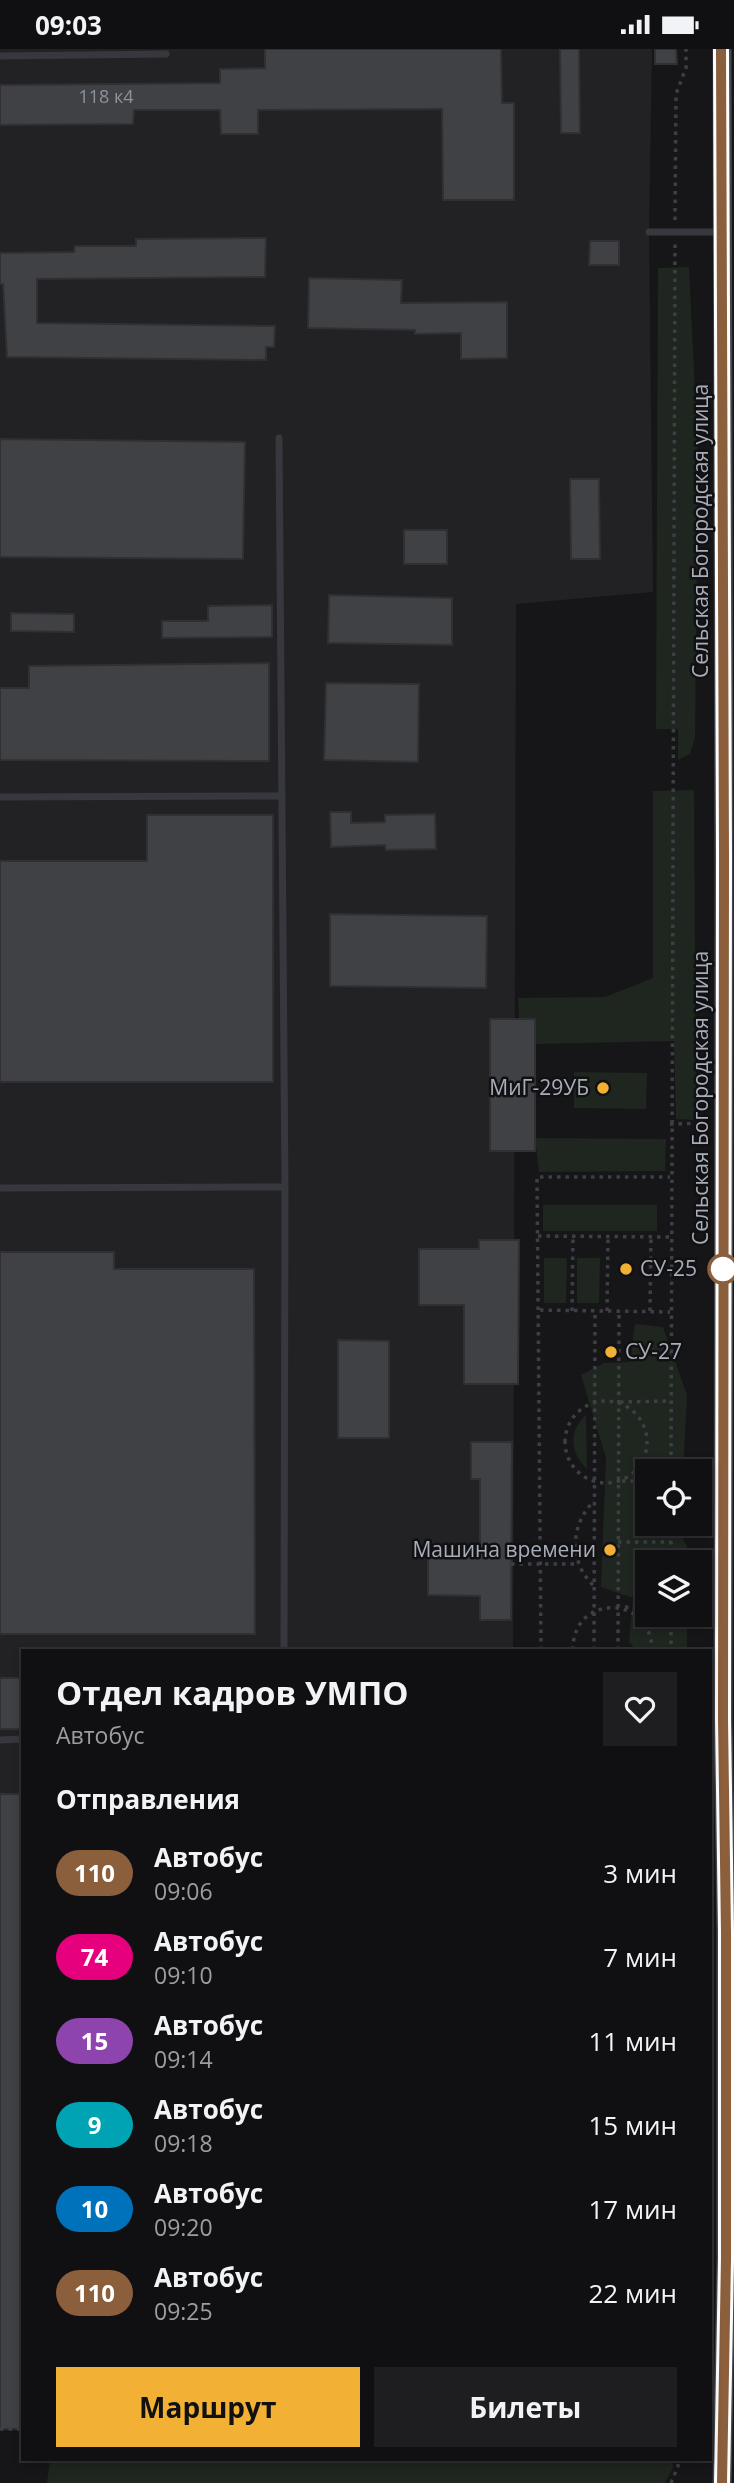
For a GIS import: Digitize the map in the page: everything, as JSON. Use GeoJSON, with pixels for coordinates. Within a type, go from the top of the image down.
{"type":"FeatureCollection","features":[{"type":"Feature","properties":{"kind":"main road","name":"Сельская Богородская улица"},"geometry":{"type":"LineString","coordinates":[[722,49],[729,877],[723,1123],[729,1194],[723,1719],[730,1932],[722,2483]]}},
{"type":"Feature","properties":{"kind":"lane"},"geometry":{"type":"LineString","coordinates":[[0,56],[166,54]]}},
{"type":"Feature","properties":{"kind":"lane"},"geometry":{"type":"LineString","coordinates":[[649,232],[723,232]]}},
{"type":"Feature","properties":{"kind":"lane"},"geometry":{"type":"LineString","coordinates":[[279,438],[285,1187],[284,1649]]}},
{"type":"Feature","properties":{"kind":"lane"},"geometry":{"type":"LineString","coordinates":[[0,797],[282,796]]}},
{"type":"Feature","properties":{"kind":"lane"},"geometry":{"type":"LineString","coordinates":[[0,1188],[285,1187]]}},
{"type":"Feature","properties":{"kind":"lane"},"geometry":{"type":"LineString","coordinates":[[0,1740],[21,1739]]}},
{"type":"Feature","properties":{"kind":"path"},"geometry":{"type":"LineString","coordinates":[[671,1459],[670,1124],[676,94],[686,68],[686,49]]}},
{"type":"Feature","properties":{"kind":"path"},"geometry":{"type":"LineString","coordinates":[[670,1124],[723,1123]]}},
{"type":"Feature","properties":{"kind":"path"},"geometry":{"type":"LineString","coordinates":[[541,1649],[537,1177],[670,1177]]}},
{"type":"Feature","properties":{"kind":"path"},"geometry":{"type":"LineString","coordinates":[[538,1236],[670,1237]]}},
{"type":"Feature","properties":{"kind":"path"},"geometry":{"type":"LineString","coordinates":[[572,1311],[573,1236]]}},
{"type":"Feature","properties":{"kind":"path"},"geometry":{"type":"LineString","coordinates":[[607,1311],[608,1236]]}},
{"type":"Feature","properties":{"kind":"path"},"geometry":{"type":"LineString","coordinates":[[650,1311],[651,1237]]}},
{"type":"Feature","properties":{"kind":"path"},"geometry":{"type":"LineString","coordinates":[[539,1310],[670,1312]]}},
{"type":"Feature","properties":{"kind":"path"},"geometry":{"type":"LineString","coordinates":[[594,1649],[595,1311]]}},
{"type":"Feature","properties":{"kind":"path"},"geometry":{"type":"LineString","coordinates":[[618,1649],[619,1311]]}},
{"type":"Feature","properties":{"kind":"path"},"geometry":{"type":"LineString","coordinates":[[635,1482],[594,1481],[582,1475],[567,1454],[567,1428],[573,1416],[594,1402],[671,1401]]}},
{"type":"Feature","properties":{"kind":"path"},"geometry":{"type":"LineString","coordinates":[[618,1402],[638,1415],[648,1436],[644,1459],[638,1469],[618,1482]]}},
{"type":"Feature","properties":{"kind":"path"},"geometry":{"type":"LineString","coordinates":[[594,1501],[585,1510],[576,1534],[578,1564],[583,1575],[594,1586]]}},
{"type":"Feature","properties":{"kind":"path"},"geometry":{"type":"LineString","coordinates":[[671,1536],[671,1550]]}},
{"type":"Feature","properties":{"kind":"path"},"geometry":{"type":"LineString","coordinates":[[618,1542],[671,1542]]}},
{"type":"Feature","properties":{"kind":"path"},"geometry":{"type":"LineString","coordinates":[[511,1564],[578,1564]]}},
{"type":"Feature","properties":{"kind":"path"},"geometry":{"type":"LineString","coordinates":[[573,1649],[576,1629],[583,1619],[605,1607],[635,1608]]}},
{"type":"Feature","properties":{"kind":"path"},"geometry":{"type":"LineString","coordinates":[[618,1607],[640,1618],[652,1640],[652,1649]]}},
{"type":"Feature","properties":{"kind":"path"},"geometry":{"type":"LineString","coordinates":[[671,1627],[671,1649]]}},
{"type":"Feature","properties":{"kind":"path"},"geometry":{"type":"LineString","coordinates":[[0,2429],[21,2429]]}},
{"type":"Feature","properties":{"kind":"path"},"geometry":{"type":"LineString","coordinates":[[671,2483],[678,2461]]}},
{"type":"Feature","properties":{"kind":"shaded area"},"geometry":{"type":"Polygon","coordinates":[[[0,49],[652,49],[649,232],[653,592],[516,604],[513,1649],[21,1649],[21,2406],[0,2406],[0,49]]]}},
{"type":"Feature","properties":{"kind":"shaded area"},"geometry":{"type":"Polygon","coordinates":[[[689,267],[698,455],[695,738],[690,754],[678,760],[678,729],[656,729],[658,268],[689,267]]]}},
{"type":"Feature","properties":{"kind":"shaded area"},"geometry":{"type":"Polygon","coordinates":[[[694,790],[696,1120],[676,1119],[674,1041],[535,1044],[535,1020],[519,1019],[518,998],[605,997],[653,978],[653,791],[694,790]]]}},
{"type":"Feature","properties":{"kind":"shaded area"},"geometry":{"type":"Polygon","coordinates":[[[574,1072],[647,1073],[646,1109],[574,1108],[574,1072]]]}},
{"type":"Feature","properties":{"kind":"shaded area"},"geometry":{"type":"Polygon","coordinates":[[[535,1138],[666,1139],[665,1171],[539,1172],[535,1138]]]}},
{"type":"Feature","properties":{"kind":"shaded area"},"geometry":{"type":"Polygon","coordinates":[[[543,1205],[657,1205],[657,1231],[543,1231],[543,1205]]]}},
{"type":"Feature","properties":{"kind":"shaded area"},"geometry":{"type":"Polygon","coordinates":[[[544,1258],[567,1258],[566,1303],[544,1303],[544,1258]]]}},
{"type":"Feature","properties":{"kind":"shaded area"},"geometry":{"type":"Polygon","coordinates":[[[577,1258],[600,1258],[599,1303],[577,1303],[577,1258]]]}},
{"type":"Feature","properties":{"kind":"shaded area"},"geometry":{"type":"Polygon","coordinates":[[[635,1324],[663,1327],[687,1395],[684,1459],[635,1459],[635,1536],[684,1536],[687,1550],[635,1550],[635,1627],[687,1627],[687,1649],[635,1649],[629,1642],[633,1598],[601,1587],[606,1458],[581,1375],[604,1363],[630,1362],[635,1324]]]}},
{"type":"Feature","properties":{"kind":"shaded area"},"geometry":{"type":"Polygon","coordinates":[[[586,1415],[587,1469],[577,1456],[573,1442],[576,1428],[586,1415]]]}},
{"type":"Feature","properties":{"kind":"shaded area"},"geometry":{"type":"Polygon","coordinates":[[[50,2461],[673,2461],[673,2468],[665,2483],[47,2483],[50,2461]]]}},
{"type":"Feature","properties":{"kind":"building"},"geometry":{"type":"Polygon","coordinates":[[[265,49],[501,49],[502,103],[514,103],[514,200],[443,200],[442,109],[258,110],[258,134],[221,134],[220,110],[134,110],[133,124],[0,125],[0,85],[220,83],[220,69],[265,68],[265,49]]]}},
{"type":"Feature","properties":{"kind":"building"},"geometry":{"type":"Polygon","coordinates":[[[560,49],[579,49],[580,133],[561,133],[560,49]]]}},
{"type":"Feature","properties":{"kind":"building"},"geometry":{"type":"Polygon","coordinates":[[[655,49],[676,49],[677,64],[655,64],[655,49]]]}},
{"type":"Feature","properties":{"kind":"building"},"geometry":{"type":"Polygon","coordinates":[[[266,238],[265,277],[37,279],[37,323],[275,326],[274,347],[266,347],[266,360],[7,357],[0,253],[74,252],[75,246],[136,246],[136,239],[266,238]]]}},
{"type":"Feature","properties":{"kind":"building"},"geometry":{"type":"Polygon","coordinates":[[[590,241],[619,241],[619,265],[589,265],[590,241]]]}},
{"type":"Feature","properties":{"kind":"building"},"geometry":{"type":"Polygon","coordinates":[[[309,278],[402,280],[401,303],[507,302],[507,358],[461,359],[461,333],[415,334],[415,330],[308,328],[309,278]]]}},
{"type":"Feature","properties":{"kind":"building"},"geometry":{"type":"Polygon","coordinates":[[[0,439],[245,442],[243,559],[0,557],[0,439]]]}},
{"type":"Feature","properties":{"kind":"building"},"geometry":{"type":"Polygon","coordinates":[[[570,479],[599,479],[600,559],[571,559],[570,479]]]}},
{"type":"Feature","properties":{"kind":"building"},"geometry":{"type":"Polygon","coordinates":[[[404,530],[447,530],[447,564],[404,564],[404,530]]]}},
{"type":"Feature","properties":{"kind":"building"},"geometry":{"type":"Polygon","coordinates":[[[329,595],[452,598],[452,645],[328,643],[329,595]]]}},
{"type":"Feature","properties":{"kind":"building"},"geometry":{"type":"Polygon","coordinates":[[[272,605],[272,637],[162,638],[162,621],[208,621],[208,606],[272,605]]]}},
{"type":"Feature","properties":{"kind":"building"},"geometry":{"type":"Polygon","coordinates":[[[11,613],[74,614],[74,632],[11,631],[11,613]]]}},
{"type":"Feature","properties":{"kind":"building"},"geometry":{"type":"Polygon","coordinates":[[[269,663],[269,761],[0,760],[0,688],[29,688],[29,666],[269,663]]]}},
{"type":"Feature","properties":{"kind":"building"},"geometry":{"type":"Polygon","coordinates":[[[326,683],[419,684],[418,762],[324,760],[326,683]]]}},
{"type":"Feature","properties":{"kind":"building"},"geometry":{"type":"Polygon","coordinates":[[[330,812],[351,812],[351,823],[385,822],[385,815],[435,814],[436,849],[386,850],[385,845],[331,847],[330,812]]]}},
{"type":"Feature","properties":{"kind":"building"},"geometry":{"type":"Polygon","coordinates":[[[147,815],[273,815],[273,1082],[0,1082],[0,861],[147,861],[147,815]]]}},
{"type":"Feature","properties":{"kind":"building"},"geometry":{"type":"Polygon","coordinates":[[[330,914],[487,916],[486,988],[330,986],[330,914]]]}},
{"type":"Feature","properties":{"kind":"building"},"geometry":{"type":"Polygon","coordinates":[[[490,1019],[535,1019],[535,1151],[490,1151],[490,1019]]]}},
{"type":"Feature","properties":{"kind":"building"},"geometry":{"type":"Polygon","coordinates":[[[479,1240],[519,1240],[518,1384],[464,1384],[464,1305],[419,1305],[419,1249],[479,1249],[479,1240]]]}},
{"type":"Feature","properties":{"kind":"building"},"geometry":{"type":"Polygon","coordinates":[[[0,1252],[114,1252],[114,1269],[254,1269],[255,1634],[0,1634],[0,1252]]]}},
{"type":"Feature","properties":{"kind":"building"},"geometry":{"type":"Polygon","coordinates":[[[338,1340],[389,1341],[389,1438],[338,1438],[338,1340]]]}},
{"type":"Feature","properties":{"kind":"building"},"geometry":{"type":"Polygon","coordinates":[[[471,1442],[512,1442],[511,1620],[480,1620],[480,1596],[428,1595],[428,1553],[480,1553],[480,1479],[471,1479],[471,1442]]]}},
{"type":"Feature","properties":{"kind":"building"},"geometry":{"type":"Polygon","coordinates":[[[0,1678],[21,1678],[21,1729],[0,1729],[0,1678]]]}},
{"type":"Feature","properties":{"kind":"building"},"geometry":{"type":"Polygon","coordinates":[[[0,1794],[21,1794],[21,2429],[0,2429],[0,1794]]]}},
{"type":"Feature","properties":{"kind":"bus line","name":"110"},"geometry":{"type":"LineString","coordinates":[[721,49],[723,1719],[726,1932],[726,2259],[722,2483]]}},
{"type":"Feature","properties":{"kind":"place","name":"МиГ-29УБ"},"geometry":{"type":"Point","coordinates":[603,1088]}},
{"type":"Feature","properties":{"kind":"place","name":"СУ-25"},"geometry":{"type":"Point","coordinates":[626,1269]}},
{"type":"Feature","properties":{"kind":"place","name":"СУ-27"},"geometry":{"type":"Point","coordinates":[611,1352]}},
{"type":"Feature","properties":{"kind":"place","name":"Машина времени"},"geometry":{"type":"Point","coordinates":[610,1550]}}]}
